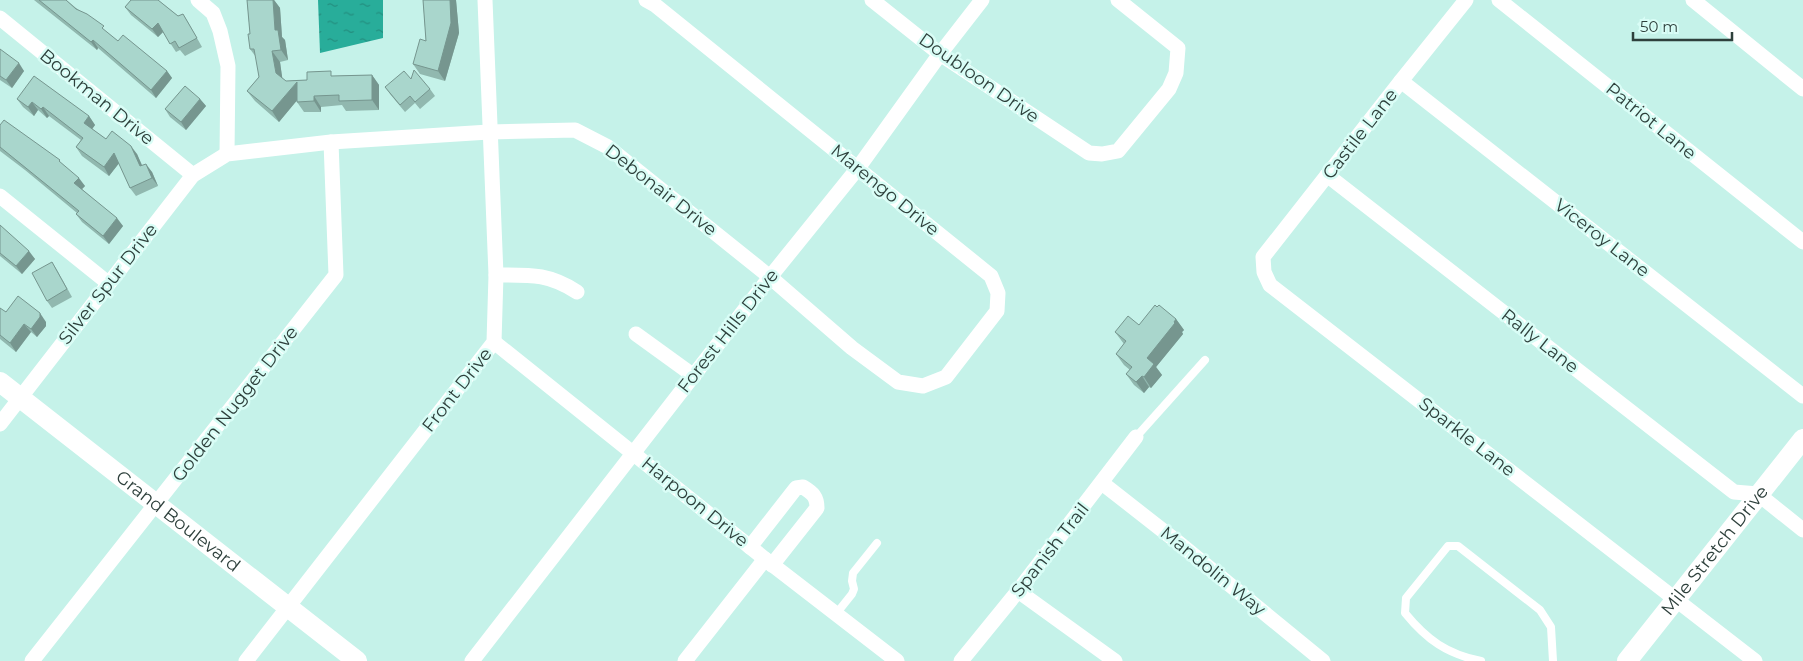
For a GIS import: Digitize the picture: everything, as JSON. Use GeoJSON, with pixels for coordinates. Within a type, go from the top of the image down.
{"type":"FeatureCollection","features":[{"type":"Feature","properties":{"kind":"street"},"geometry":{"type":"LineString","coordinates":[[198,0],[213,13],[220,31],[228,66],[227,154]]}},
{"type":"Feature","properties":{"kind":"street","name":"Front Drive"},"geometry":{"type":"LineString","coordinates":[[246,661],[494,342],[496,274],[484,0]]}},
{"type":"Feature","properties":{"kind":"street","name":"Marengo Drive"},"geometry":{"type":"LineString","coordinates":[[646,0],[655,4],[991,276],[998,293],[997,311],[946,377],[923,386],[898,382]]}},
{"type":"Feature","properties":{"kind":"street","name":"Doubloon Drive"},"geometry":{"type":"LineString","coordinates":[[872,0],[940,54],[1089,152],[1102,154],[1118,151],[1169,89],[1176,73],[1178,48],[1118,0]]}},
{"type":"Feature","properties":{"kind":"street","name":"Forest Hills Drive"},"geometry":{"type":"LineString","coordinates":[[472,661],[770,277],[858,168],[940,54],[982,0]]}},
{"type":"Feature","properties":{"kind":"street","name":"Castile Lane"},"geometry":{"type":"LineString","coordinates":[[1264,272],[1263,257],[1466,0]]}},
{"type":"Feature","properties":{"kind":"street","name":"Patriot Lane"},"geometry":{"type":"LineString","coordinates":[[1499,0],[1803,242]]}},
{"type":"Feature","properties":{"kind":"street"},"geometry":{"type":"LineString","coordinates":[[1693,0],[1803,89]]}},
{"type":"Feature","properties":{"kind":"street","name":"Bookman Drive"},"geometry":{"type":"LineString","coordinates":[[0,18],[193,175]]}},
{"type":"Feature","properties":{"kind":"street","name":"Viceroy Lane"},"geometry":{"type":"LineString","coordinates":[[1401,81],[1803,396]]}},
{"type":"Feature","properties":{"kind":"street","name":"Debonair Drive"},"geometry":{"type":"LineString","coordinates":[[227,154],[331,142],[489,132],[575,130],[608,147],[770,277],[852,348],[898,382]]}},
{"type":"Feature","properties":{"kind":"street","name":"Golden Nugget Drive"},"geometry":{"type":"LineString","coordinates":[[32,661],[336,275],[331,142]]}},
{"type":"Feature","properties":{"kind":"street","name":"Silver Spur Drive"},"geometry":{"type":"LineString","coordinates":[[0,424],[193,175],[227,154]]}},
{"type":"Feature","properties":{"kind":"street","name":"Rally Lane"},"geometry":{"type":"LineString","coordinates":[[1327,175],[1734,492],[1758,494]]}},
{"type":"Feature","properties":{"kind":"street"},"geometry":{"type":"LineString","coordinates":[[0,196],[108,283]]}},
{"type":"Feature","properties":{"kind":"street","name":"Sparkle Lane"},"geometry":{"type":"LineString","coordinates":[[1264,272],[1270,285],[1755,661]]}},
{"type":"Feature","properties":{"kind":"street"},"geometry":{"type":"LineString","coordinates":[[496,274],[538,275],[562,283],[577,292]]}},
{"type":"Feature","properties":{"kind":"street"},"geometry":{"type":"LineString","coordinates":[[636,334],[694,376]]}},
{"type":"Feature","properties":{"kind":"street","name":"Harpoon Drive"},"geometry":{"type":"LineString","coordinates":[[494,342],[768,562],[897,661]]}},
{"type":"Feature","properties":{"kind":"street","name":"Grand Boulevard"},"geometry":{"type":"LineString","coordinates":[[0,382],[357,661]]}},
{"type":"Feature","properties":{"kind":"street","name":"Spanish Trail"},"geometry":{"type":"LineString","coordinates":[[961,661],[1102,483],[1136,436]]}},
{"type":"Feature","properties":{"kind":"street","name":"Mile Stretch Drive"},"geometry":{"type":"LineString","coordinates":[[1626,661],[1803,439]]}},
{"type":"Feature","properties":{"kind":"street","name":"Mandolin Way"},"geometry":{"type":"LineString","coordinates":[[1102,483],[1180,544],[1322,661]]}},
{"type":"Feature","properties":{"kind":"street"},"geometry":{"type":"LineString","coordinates":[[685,661],[768,562],[817,508],[817,499],[803,487],[796,488],[750,547]]}},
{"type":"Feature","properties":{"kind":"street"},"geometry":{"type":"LineString","coordinates":[[1758,494],[1803,530]]}},
{"type":"Feature","properties":{"kind":"street"},"geometry":{"type":"LineString","coordinates":[[1018,591],[1115,661]]}},
{"type":"Feature","properties":{"kind":"lane"},"geometry":{"type":"LineString","coordinates":[[1136,436],[1205,360]]}},
{"type":"Feature","properties":{"kind":"lane"},"geometry":{"type":"LineString","coordinates":[[836,614],[852,594],[854,588],[852,581],[853,573],[877,544]]}},
{"type":"Feature","properties":{"kind":"lane"},"geometry":{"type":"LineString","coordinates":[[1481,661],[1462,657],[1444,649],[1405,613],[1406,598],[1448,546],[1458,546],[1540,610],[1551,627],[1553,661]]}},
{"type":"Feature","properties":{"kind":"water"},"geometry":{"type":"Polygon","coordinates":[[[318,0],[383,0],[383,38],[320,53],[318,0]]]}},
{"type":"Feature","properties":{"kind":"building"},"geometry":{"type":"Polygon","coordinates":[[[39,0],[66,0],[76,9],[104,26],[102,28],[118,41],[123,35],[167,71],[151,90],[93,40],[91,42],[39,0]]]}},
{"type":"Feature","properties":{"kind":"building"},"geometry":{"type":"Polygon","coordinates":[[[131,0],[158,0],[178,16],[183,14],[197,38],[179,48],[175,41],[170,44],[158,23],[152,29],[125,7],[131,0]]]}},
{"type":"Feature","properties":{"kind":"building"},"geometry":{"type":"Polygon","coordinates":[[[247,0],[273,0],[275,30],[278,30],[281,50],[272,51],[276,73],[286,81],[307,80],[307,72],[331,71],[331,76],[372,75],[372,100],[339,101],[339,95],[314,96],[314,101],[297,102],[297,82],[272,111],[247,91],[259,77],[254,49],[250,49],[247,0]]]}},
{"type":"Feature","properties":{"kind":"building"},"geometry":{"type":"Polygon","coordinates":[[[423,0],[450,0],[451,23],[438,71],[413,64],[420,39],[426,41],[423,0]]]}},
{"type":"Feature","properties":{"kind":"building"},"geometry":{"type":"Polygon","coordinates":[[[0,49],[19,63],[6,80],[0,76],[0,49]]]}},
{"type":"Feature","properties":{"kind":"building"},"geometry":{"type":"Polygon","coordinates":[[[414,70],[430,89],[415,102],[410,96],[400,105],[385,87],[404,71],[411,79],[414,70]]]}},
{"type":"Feature","properties":{"kind":"building"},"geometry":{"type":"Polygon","coordinates":[[[34,76],[89,116],[84,123],[106,139],[112,131],[131,146],[140,166],[146,164],[152,178],[130,188],[114,153],[104,167],[76,147],[83,138],[43,107],[41,109],[32,102],[28,107],[17,99],[34,76]]]}},
{"type":"Feature","properties":{"kind":"building"},"geometry":{"type":"Polygon","coordinates":[[[185,86],[200,99],[181,122],[165,109],[185,86]]]}},
{"type":"Feature","properties":{"kind":"building"},"geometry":{"type":"Polygon","coordinates":[[[4,120],[60,160],[79,178],[74,183],[117,218],[103,236],[76,214],[79,211],[0,147],[0,125],[4,120]]]}},
{"type":"Feature","properties":{"kind":"building"},"geometry":{"type":"Polygon","coordinates":[[[0,225],[29,251],[16,266],[0,253],[0,225]]]}},
{"type":"Feature","properties":{"kind":"building"},"geometry":{"type":"Polygon","coordinates":[[[52,262],[67,289],[47,301],[32,273],[52,262]]]}},
{"type":"Feature","properties":{"kind":"building"},"geometry":{"type":"Polygon","coordinates":[[[18,296],[40,313],[40,317],[31,329],[24,324],[10,343],[0,335],[0,308],[6,312],[18,296]]]}},
{"type":"Feature","properties":{"kind":"building"},"geometry":{"type":"Polygon","coordinates":[[[1155,305],[1157,307],[1159,305],[1176,319],[1175,323],[1147,358],[1154,364],[1144,377],[1142,376],[1136,382],[1126,374],[1132,367],[1116,354],[1126,341],[1115,332],[1128,316],[1139,325],[1155,305]]]}}]}
